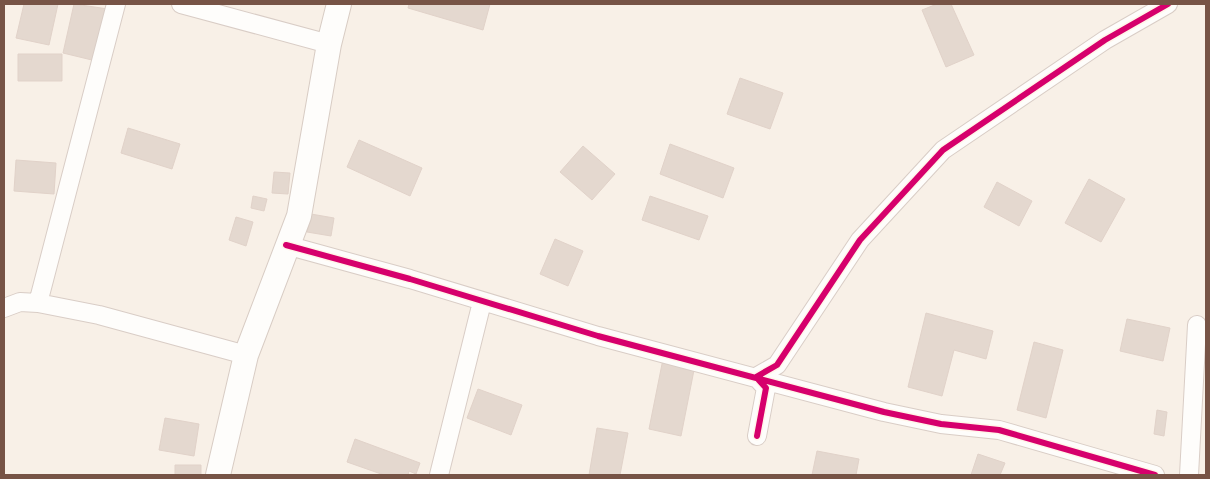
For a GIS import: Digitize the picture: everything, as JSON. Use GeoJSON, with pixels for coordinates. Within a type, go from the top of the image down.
{"type":"FeatureCollection","features":[{"type":"Feature","properties":{"kind":"street"},"geometry":{"type":"LineString","coordinates":[[38,303],[116,4]]}},
{"type":"Feature","properties":{"kind":"street"},"geometry":{"type":"LineString","coordinates":[[181,4],[329,44]]}},
{"type":"Feature","properties":{"kind":"street"},"geometry":{"type":"LineString","coordinates":[[218,475],[246,355],[286,245],[299,216],[329,44],[339,4]]}},
{"type":"Feature","properties":{"kind":"street"},"geometry":{"type":"LineString","coordinates":[[756,377],[777,365],[860,240],[943,150],[1105,40],[1168,4]]}},
{"type":"Feature","properties":{"kind":"street"},"geometry":{"type":"LineString","coordinates":[[286,245],[410,279],[598,336],[884,412],[941,424],[999,430],[1155,475]]}},
{"type":"Feature","properties":{"kind":"street"},"geometry":{"type":"LineString","coordinates":[[4,308],[20,302],[38,303],[99,315],[246,355]]}},
{"type":"Feature","properties":{"kind":"street"},"geometry":{"type":"LineString","coordinates":[[439,475],[482,302]]}},
{"type":"Feature","properties":{"kind":"street"},"geometry":{"type":"LineString","coordinates":[[1189,475],[1197,325]]}},
{"type":"Feature","properties":{"kind":"street"},"geometry":{"type":"LineString","coordinates":[[756,377],[766,388],[757,436]]}},
{"type":"Feature","properties":{"kind":"building"},"geometry":{"type":"Polygon","coordinates":[[[24,4],[58,4],[49,45],[16,38],[24,4]]]}},
{"type":"Feature","properties":{"kind":"building"},"geometry":{"type":"Polygon","coordinates":[[[74,4],[108,9],[96,61],[63,53],[74,4]]]}},
{"type":"Feature","properties":{"kind":"building"},"geometry":{"type":"Polygon","coordinates":[[[409,4],[490,4],[483,30],[408,8],[409,4]]]}},
{"type":"Feature","properties":{"kind":"building"},"geometry":{"type":"Polygon","coordinates":[[[937,4],[951,4],[974,55],[946,67],[922,10],[937,4]]]}},
{"type":"Feature","properties":{"kind":"building"},"geometry":{"type":"Polygon","coordinates":[[[18,54],[62,54],[62,81],[18,81],[18,54]]]}},
{"type":"Feature","properties":{"kind":"building"},"geometry":{"type":"Polygon","coordinates":[[[740,78],[783,93],[770,129],[727,114],[740,78]]]}},
{"type":"Feature","properties":{"kind":"building"},"geometry":{"type":"Polygon","coordinates":[[[128,128],[180,144],[172,169],[121,153],[128,128]]]}},
{"type":"Feature","properties":{"kind":"building"},"geometry":{"type":"Polygon","coordinates":[[[359,140],[422,168],[410,196],[347,167],[359,140]]]}},
{"type":"Feature","properties":{"kind":"building"},"geometry":{"type":"Polygon","coordinates":[[[670,144],[734,168],[723,198],[660,174],[670,144]]]}},
{"type":"Feature","properties":{"kind":"building"},"geometry":{"type":"Polygon","coordinates":[[[583,146],[615,174],[592,200],[560,172],[583,146]]]}},
{"type":"Feature","properties":{"kind":"building"},"geometry":{"type":"Polygon","coordinates":[[[16,160],[56,163],[54,194],[14,191],[16,160]]]}},
{"type":"Feature","properties":{"kind":"building"},"geometry":{"type":"Polygon","coordinates":[[[274,172],[290,173],[288,194],[272,193],[274,172]]]}},
{"type":"Feature","properties":{"kind":"building"},"geometry":{"type":"Polygon","coordinates":[[[1089,179],[1125,199],[1101,242],[1065,223],[1089,179]]]}},
{"type":"Feature","properties":{"kind":"building"},"geometry":{"type":"Polygon","coordinates":[[[997,182],[1032,201],[1019,226],[984,207],[997,182]]]}},
{"type":"Feature","properties":{"kind":"building"},"geometry":{"type":"Polygon","coordinates":[[[253,196],[267,199],[264,211],[251,208],[253,196]]]}},
{"type":"Feature","properties":{"kind":"building"},"geometry":{"type":"Polygon","coordinates":[[[650,196],[708,216],[699,240],[642,220],[650,196]]]}},
{"type":"Feature","properties":{"kind":"building"},"geometry":{"type":"Polygon","coordinates":[[[311,214],[334,218],[331,236],[307,232],[311,214]]]}},
{"type":"Feature","properties":{"kind":"building"},"geometry":{"type":"Polygon","coordinates":[[[236,217],[253,222],[246,246],[229,240],[236,217]]]}},
{"type":"Feature","properties":{"kind":"building"},"geometry":{"type":"Polygon","coordinates":[[[555,239],[583,251],[568,286],[540,274],[555,239]]]}},
{"type":"Feature","properties":{"kind":"building"},"geometry":{"type":"Polygon","coordinates":[[[926,313],[993,331],[986,359],[954,350],[942,396],[908,387],[926,313]]]}},
{"type":"Feature","properties":{"kind":"building"},"geometry":{"type":"Polygon","coordinates":[[[1127,319],[1170,328],[1163,361],[1120,351],[1127,319]]]}},
{"type":"Feature","properties":{"kind":"building"},"geometry":{"type":"Polygon","coordinates":[[[1034,342],[1063,350],[1046,418],[1017,410],[1034,342]]]}},
{"type":"Feature","properties":{"kind":"building"},"geometry":{"type":"Polygon","coordinates":[[[663,359],[695,365],[681,436],[649,429],[663,359]]]}},
{"type":"Feature","properties":{"kind":"building"},"geometry":{"type":"Polygon","coordinates":[[[478,389],[522,405],[511,435],[467,418],[478,389]]]}},
{"type":"Feature","properties":{"kind":"building"},"geometry":{"type":"Polygon","coordinates":[[[1157,410],[1167,412],[1164,436],[1154,434],[1157,410]]]}},
{"type":"Feature","properties":{"kind":"building"},"geometry":{"type":"Polygon","coordinates":[[[165,418],[199,424],[194,456],[159,450],[165,418]]]}},
{"type":"Feature","properties":{"kind":"building"},"geometry":{"type":"Polygon","coordinates":[[[597,428],[628,433],[620,475],[589,475],[597,428]]]}},
{"type":"Feature","properties":{"kind":"building"},"geometry":{"type":"Polygon","coordinates":[[[355,439],[420,463],[416,474],[409,471],[408,475],[384,475],[347,462],[355,439]]]}},
{"type":"Feature","properties":{"kind":"building"},"geometry":{"type":"Polygon","coordinates":[[[817,451],[859,459],[856,475],[812,475],[817,451]]]}},
{"type":"Feature","properties":{"kind":"building"},"geometry":{"type":"Polygon","coordinates":[[[978,454],[1005,463],[1000,475],[971,475],[978,454]]]}},
{"type":"Feature","properties":{"kind":"building"},"geometry":{"type":"Polygon","coordinates":[[[175,465],[201,465],[201,475],[175,475],[175,465]]]}},
{"type":"Feature","properties":{"kind":"cycle path"},"geometry":{"type":"LineString","coordinates":[[757,436],[766,388],[756,377],[777,365],[860,240],[943,150],[1105,40],[1168,4]]}},
{"type":"Feature","properties":{"kind":"cycle path"},"geometry":{"type":"LineString","coordinates":[[286,245],[410,279],[598,336],[884,412],[941,424],[999,430],[1155,475]]}}]}
